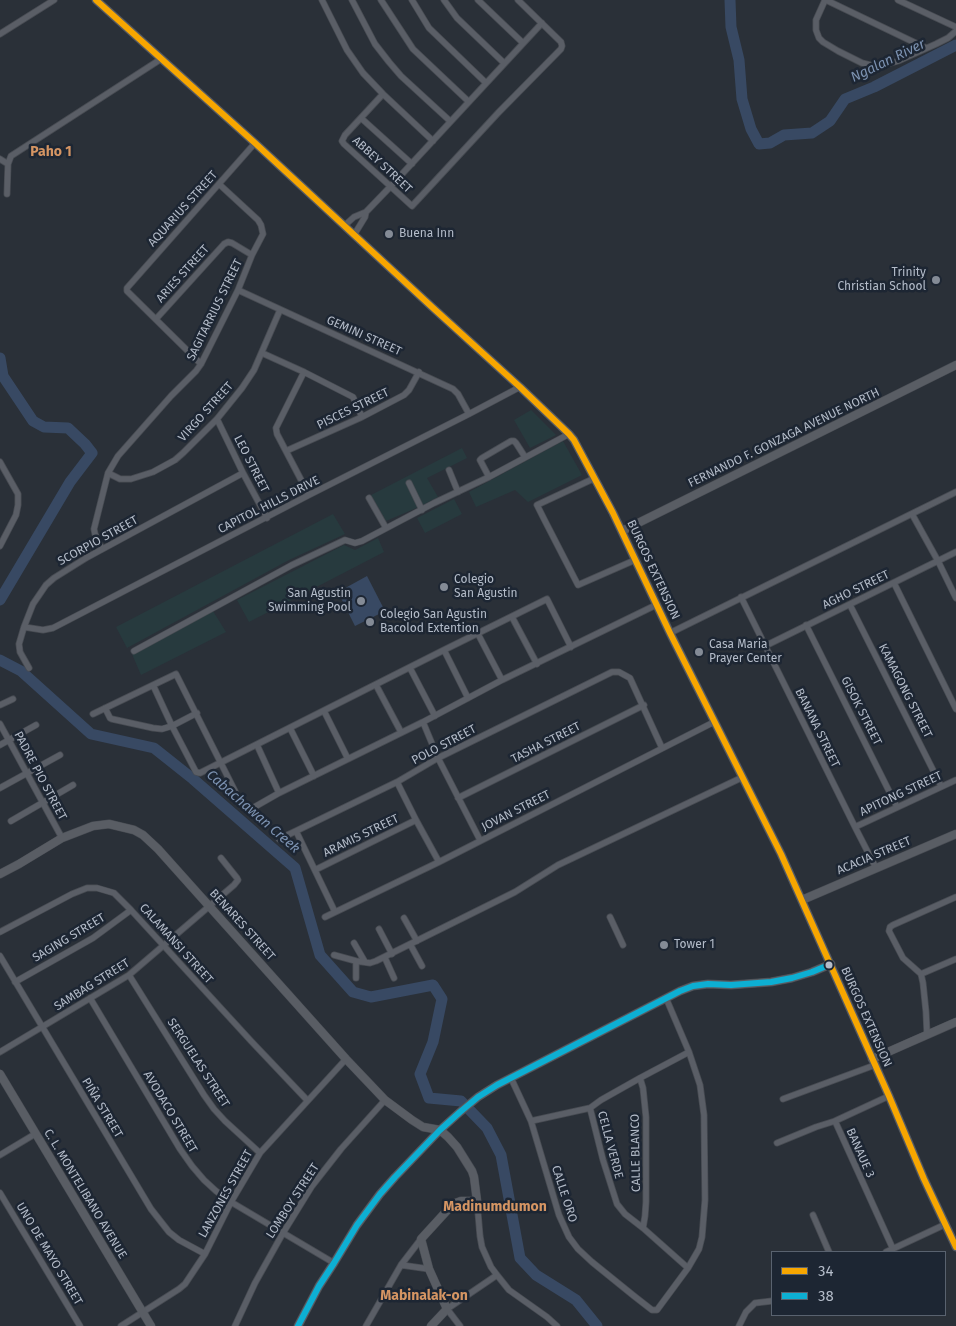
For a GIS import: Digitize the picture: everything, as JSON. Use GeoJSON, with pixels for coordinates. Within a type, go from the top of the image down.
{"type":"FeatureCollection","features":[{"type":"Feature","properties":{"kind":"street"},"geometry":{"type":"LineString","coordinates":[[0,34],[54,0]]}},
{"type":"Feature","properties":{"kind":"street","name":"BURGOS EXTENSION"},"geometry":{"type":"LineString","coordinates":[[96,0],[255,143],[520,387],[569,434],[578,446],[622,531],[656,605],[781,854],[924,1179],[956,1247]]}},
{"type":"Feature","properties":{"kind":"street"},"geometry":{"type":"LineString","coordinates":[[322,0],[351,55],[364,74],[432,141]]}},
{"type":"Feature","properties":{"kind":"street"},"geometry":{"type":"LineString","coordinates":[[352,0],[375,44],[389,62],[401,76],[450,121]]}},
{"type":"Feature","properties":{"kind":"street"},"geometry":{"type":"LineString","coordinates":[[381,0],[413,49],[468,102]]}},
{"type":"Feature","properties":{"kind":"street"},"geometry":{"type":"LineString","coordinates":[[412,0],[429,28],[485,82]]}},
{"type":"Feature","properties":{"kind":"street"},"geometry":{"type":"LineString","coordinates":[[444,0],[457,18],[504,63]]}},
{"type":"Feature","properties":{"kind":"street"},"geometry":{"type":"LineString","coordinates":[[478,0],[523,43]]}},
{"type":"Feature","properties":{"kind":"street"},"geometry":{"type":"LineString","coordinates":[[354,235],[366,212],[412,164],[485,82],[542,23],[518,0]]}},
{"type":"Feature","properties":{"kind":"street"},"geometry":{"type":"LineString","coordinates":[[898,0],[956,29],[948,38],[898,61],[874,66],[862,63],[838,51],[818,38],[816,20],[826,0],[926,48]]}},
{"type":"Feature","properties":{"kind":"street","name":"ABBEY STREET"},"geometry":{"type":"LineString","coordinates":[[361,118],[342,141],[412,206],[498,113],[559,53],[562,42],[542,23]]}},
{"type":"Feature","properties":{"kind":"street"},"geometry":{"type":"LineString","coordinates":[[7,194],[8,164],[15,152],[78,114],[161,59]]}},
{"type":"Feature","properties":{"kind":"street"},"geometry":{"type":"LineString","coordinates":[[384,94],[361,118],[412,164]]}},
{"type":"Feature","properties":{"kind":"street","name":"AQUARIUS STREET"},"geometry":{"type":"LineString","coordinates":[[156,319],[126,288],[255,143]]}},
{"type":"Feature","properties":{"kind":"street"},"geometry":{"type":"LineString","coordinates":[[0,159],[8,164]]}},
{"type":"Feature","properties":{"kind":"street","name":"SAGITARRIUS STREET"},"geometry":{"type":"LineString","coordinates":[[102,550],[95,534],[94,523],[108,473],[118,456],[201,364],[238,290],[263,234],[258,220],[219,184]]}},
{"type":"Feature","properties":{"kind":"street"},"geometry":{"type":"LineString","coordinates":[[344,226],[361,213],[366,212]]}},
{"type":"Feature","properties":{"kind":"street","name":"ARIES STREET"},"geometry":{"type":"LineString","coordinates":[[156,319],[224,244],[232,243],[252,255]]}},
{"type":"Feature","properties":{"kind":"street","name":"GEMINI STREET"},"geometry":{"type":"LineString","coordinates":[[238,290],[453,389],[458,394],[469,414]]}},
{"type":"Feature","properties":{"kind":"street","name":"VIRGO STREET"},"geometry":{"type":"LineString","coordinates":[[108,473],[120,478],[131,479],[153,472],[175,460],[217,419],[242,388],[254,370],[280,310]]}},
{"type":"Feature","properties":{"kind":"street"},"geometry":{"type":"LineString","coordinates":[[156,319],[201,364]]}},
{"type":"Feature","properties":{"kind":"street"},"geometry":{"type":"LineString","coordinates":[[262,353],[353,397],[362,417]]}},
{"type":"Feature","properties":{"kind":"street","name":"FERNANDO F. GONZAGA AVENUE NORTH"},"geometry":{"type":"LineString","coordinates":[[622,531],[956,365]]}},
{"type":"Feature","properties":{"kind":"street"},"geometry":{"type":"LineString","coordinates":[[304,372],[276,428],[277,434],[309,495]]}},
{"type":"Feature","properties":{"kind":"street","name":"PISCES STREET"},"geometry":{"type":"LineString","coordinates":[[286,451],[362,417],[404,395],[419,372]]}},
{"type":"Feature","properties":{"kind":"street","name":"CAPITOL HILLS DRIVE"},"geometry":{"type":"LineString","coordinates":[[24,627],[43,630],[53,628],[520,387]]}},
{"type":"Feature","properties":{"kind":"street","name":"LEO STREET"},"geometry":{"type":"LineString","coordinates":[[217,419],[267,518]]}},
{"type":"Feature","properties":{"kind":"street"},"geometry":{"type":"LineString","coordinates":[[134,651],[292,565],[345,540],[357,543],[569,434]]}},
{"type":"Feature","properties":{"kind":"street"},"geometry":{"type":"LineString","coordinates":[[489,476],[480,460],[511,440],[516,443],[525,457]]}},
{"type":"Feature","properties":{"kind":"street"},"geometry":{"type":"LineString","coordinates":[[0,462],[18,494],[16,515],[1,543]]}},
{"type":"Feature","properties":{"kind":"street"},"geometry":{"type":"LineString","coordinates":[[449,470],[458,492]]}},
{"type":"Feature","properties":{"kind":"street","name":"SCORPIO STREET"},"geometry":{"type":"LineString","coordinates":[[30,668],[19,648],[24,627],[33,604],[46,585],[54,578],[102,550],[243,473]]}},
{"type":"Feature","properties":{"kind":"street"},"geometry":{"type":"LineString","coordinates":[[595,478],[537,505],[578,585],[635,560]]}},
{"type":"Feature","properties":{"kind":"street"},"geometry":{"type":"LineString","coordinates":[[409,483],[422,510]]}},
{"type":"Feature","properties":{"kind":"street"},"geometry":{"type":"LineString","coordinates":[[670,633],[956,492]]}},
{"type":"Feature","properties":{"kind":"street"},"geometry":{"type":"LineString","coordinates":[[369,498],[386,528]]}},
{"type":"Feature","properties":{"kind":"street"},"geometry":{"type":"LineString","coordinates":[[912,514],[956,598]]}},
{"type":"Feature","properties":{"kind":"street","name":"AGHO STREET"},"geometry":{"type":"LineString","coordinates":[[766,646],[956,552]]}},
{"type":"Feature","properties":{"kind":"street"},"geometry":{"type":"LineString","coordinates":[[894,583],[956,709]]}},
{"type":"Feature","properties":{"kind":"street","name":"BANANA STREET"},"geometry":{"type":"LineString","coordinates":[[741,598],[876,868]]}},
{"type":"Feature","properties":{"kind":"street"},"geometry":{"type":"LineString","coordinates":[[153,685],[196,772],[200,774],[547,599],[571,647]]}},
{"type":"Feature","properties":{"kind":"street"},"geometry":{"type":"LineString","coordinates":[[93,714],[176,674],[242,805],[251,809],[502,680],[656,605]]}},
{"type":"Feature","properties":{"kind":"street","name":"KAMAGONG STREET"},"geometry":{"type":"LineString","coordinates":[[850,605],[941,786]]}},
{"type":"Feature","properties":{"kind":"street"},"geometry":{"type":"LineString","coordinates":[[512,617],[537,664]]}},
{"type":"Feature","properties":{"kind":"street","name":"GISOK STREET"},"geometry":{"type":"LineString","coordinates":[[806,625],[897,807]]}},
{"type":"Feature","properties":{"kind":"street"},"geometry":{"type":"LineString","coordinates":[[478,634],[502,680]]}},
{"type":"Feature","properties":{"kind":"street"},"geometry":{"type":"LineString","coordinates":[[444,650],[468,698]]}},
{"type":"Feature","properties":{"kind":"street"},"geometry":{"type":"LineString","coordinates":[[410,668],[435,716]]}},
{"type":"Feature","properties":{"kind":"street","name":"POLO STREET"},"geometry":{"type":"LineString","coordinates":[[279,838],[397,782],[438,758],[612,672],[619,672],[630,678],[644,706]]}},
{"type":"Feature","properties":{"kind":"street"},"geometry":{"type":"LineString","coordinates":[[376,685],[401,732]]}},
{"type":"Feature","properties":{"kind":"street"},"geometry":{"type":"LineString","coordinates":[[0,705],[13,699]]}},
{"type":"Feature","properties":{"kind":"street"},"geometry":{"type":"LineString","coordinates":[[644,706],[662,748]]}},
{"type":"Feature","properties":{"kind":"street","name":"TASHA STREET"},"geometry":{"type":"LineString","coordinates":[[458,798],[644,706]]}},
{"type":"Feature","properties":{"kind":"street"},"geometry":{"type":"LineString","coordinates":[[104,708],[112,719],[162,729],[172,726],[196,713]]}},
{"type":"Feature","properties":{"kind":"street"},"geometry":{"type":"LineString","coordinates":[[324,711],[348,759]]}},
{"type":"Feature","properties":{"kind":"street"},"geometry":{"type":"LineString","coordinates":[[423,722],[438,758],[480,840]]}},
{"type":"Feature","properties":{"kind":"street","name":"JOVAN STREET"},"geometry":{"type":"LineString","coordinates":[[325,917],[439,862],[714,722]]}},
{"type":"Feature","properties":{"kind":"street","name":"PADRE PIO STREET"},"geometry":{"type":"LineString","coordinates":[[0,724],[62,838]]}},
{"type":"Feature","properties":{"kind":"street"},"geometry":{"type":"LineString","coordinates":[[0,745],[36,725]]}},
{"type":"Feature","properties":{"kind":"street"},"geometry":{"type":"LineString","coordinates":[[290,728],[314,776]]}},
{"type":"Feature","properties":{"kind":"street"},"geometry":{"type":"LineString","coordinates":[[257,745],[280,793]]}},
{"type":"Feature","properties":{"kind":"street"},"geometry":{"type":"LineString","coordinates":[[0,788],[60,755]]}},
{"type":"Feature","properties":{"kind":"street"},"geometry":{"type":"LineString","coordinates":[[334,955],[356,962],[376,961],[385,958],[515,892],[558,865],[743,777]]}},
{"type":"Feature","properties":{"kind":"street","name":"APITONG STREET"},"geometry":{"type":"LineString","coordinates":[[854,827],[956,780]]}},
{"type":"Feature","properties":{"kind":"street"},"geometry":{"type":"LineString","coordinates":[[397,782],[439,862]]}},
{"type":"Feature","properties":{"kind":"street"},"geometry":{"type":"LineString","coordinates":[[11,821],[73,786]]}},
{"type":"Feature","properties":{"kind":"street","name":"ARAMIS STREET"},"geometry":{"type":"LineString","coordinates":[[315,870],[416,820]]}},
{"type":"Feature","properties":{"kind":"street","name":"BENARES STREET"},"geometry":{"type":"LineString","coordinates":[[0,874],[62,838],[93,826],[110,824],[134,830],[143,835],[158,849],[385,1100],[422,1126],[440,1130]]}},
{"type":"Feature","properties":{"kind":"street"},"geometry":{"type":"LineString","coordinates":[[296,831],[335,912]]}},
{"type":"Feature","properties":{"kind":"street","name":"ACACIA STREET"},"geometry":{"type":"LineString","coordinates":[[802,900],[956,834]]}},
{"type":"Feature","properties":{"kind":"street","name":"SAMBAG STREET"},"geometry":{"type":"LineString","coordinates":[[0,1052],[129,975],[210,906],[238,880],[220,858]]}},
{"type":"Feature","properties":{"kind":"street","name":"CALAMANSI STREET"},"geometry":{"type":"LineString","coordinates":[[0,932],[87,888],[97,888],[114,893],[307,1100]]}},
{"type":"Feature","properties":{"kind":"street"},"geometry":{"type":"LineString","coordinates":[[927,1034],[921,974],[903,958],[889,931],[893,925],[956,897]]}},
{"type":"Feature","properties":{"kind":"street","name":"SAGING STREET"},"geometry":{"type":"LineString","coordinates":[[15,982],[93,938],[131,910]]}},
{"type":"Feature","properties":{"kind":"street"},"geometry":{"type":"LineString","coordinates":[[610,917],[623,945]]}},
{"type":"Feature","properties":{"kind":"street"},"geometry":{"type":"LineString","coordinates":[[404,918],[416,941]]}},
{"type":"Feature","properties":{"kind":"street"},"geometry":{"type":"LineString","coordinates":[[380,929],[392,954]]}},
{"type":"Feature","properties":{"kind":"street"},"geometry":{"type":"LineString","coordinates":[[354,943],[365,962]]}},
{"type":"Feature","properties":{"kind":"street"},"geometry":{"type":"LineString","coordinates":[[410,944],[422,966]]}},
{"type":"Feature","properties":{"kind":"street","name":"PIÑA STREET"},"geometry":{"type":"LineString","coordinates":[[0,956],[156,1216],[169,1232],[205,1254]]}},
{"type":"Feature","properties":{"kind":"street"},"geometry":{"type":"LineString","coordinates":[[385,958],[394,978]]}},
{"type":"Feature","properties":{"kind":"street"},"geometry":{"type":"LineString","coordinates":[[921,974],[956,959]]}},
{"type":"Feature","properties":{"kind":"street"},"geometry":{"type":"LineString","coordinates":[[356,962],[356,978]]}},
{"type":"Feature","properties":{"kind":"street"},"geometry":{"type":"LineString","coordinates":[[298,1326],[319,1286],[357,1225],[380,1194],[440,1130],[478,1097],[497,1085],[693,986],[772,982],[812,972],[831,964]]}},
{"type":"Feature","properties":{"kind":"street","name":"SERGUELAS STREET"},"geometry":{"type":"LineString","coordinates":[[129,975],[214,1109],[260,1153]]}},
{"type":"Feature","properties":{"kind":"street","name":"AVODACO STREET"},"geometry":{"type":"LineString","coordinates":[[90,998],[180,1149],[204,1180],[231,1202],[334,1262]]}},
{"type":"Feature","properties":{"kind":"street"},"geometry":{"type":"LineString","coordinates":[[666,998],[697,1073],[703,1098],[705,1192],[702,1237],[699,1249],[688,1268]]}},
{"type":"Feature","properties":{"kind":"street"},"geometry":{"type":"LineString","coordinates":[[783,1099],[874,1062],[927,1034],[956,1022]]}},
{"type":"Feature","properties":{"kind":"street","name":"CELLA VERDE"},"geometry":{"type":"LineString","coordinates":[[688,1268],[625,1214],[617,1204],[603,1160],[590,1108],[601,1100],[689,1052]]}},
{"type":"Feature","properties":{"kind":"street","name":"LANZONES STREET"},"geometry":{"type":"LineString","coordinates":[[121,1326],[184,1284],[205,1254],[231,1202],[260,1153],[346,1059]]}},
{"type":"Feature","properties":{"kind":"street","name":"C. L. MONTELIBANO AVENUE"},"geometry":{"type":"LineString","coordinates":[[0,1074],[151,1326]]}},
{"type":"Feature","properties":{"kind":"street","name":"CALLE ORO"},"geometry":{"type":"LineString","coordinates":[[511,1078],[531,1121],[559,1215],[569,1237],[584,1255],[654,1311],[657,1310],[688,1268]]}},
{"type":"Feature","properties":{"kind":"street","name":"CALLE BLANCO"},"geometry":{"type":"LineString","coordinates":[[640,1078],[646,1116],[646,1216],[643,1228]]}},
{"type":"Feature","properties":{"kind":"street"},"geometry":{"type":"LineString","coordinates":[[835,1121],[889,1096]]}},
{"type":"Feature","properties":{"kind":"street","name":"LOMBOY STREET"},"geometry":{"type":"LineString","coordinates":[[236,1326],[255,1283],[312,1186],[385,1100]]}},
{"type":"Feature","properties":{"kind":"street"},"geometry":{"type":"LineString","coordinates":[[531,1121],[590,1108]]}},
{"type":"Feature","properties":{"kind":"street","name":"BANAUE 3"},"geometry":{"type":"LineString","coordinates":[[777,1143],[835,1121],[893,1249]]}},
{"type":"Feature","properties":{"kind":"street"},"geometry":{"type":"LineString","coordinates":[[440,1130],[457,1147],[469,1164],[474,1177],[482,1247],[491,1267],[509,1290],[557,1326]]}},
{"type":"Feature","properties":{"kind":"street"},"geometry":{"type":"LineString","coordinates":[[0,1155],[35,1134]]}},
{"type":"Feature","properties":{"kind":"street","name":"UNO DE MAYO STREET"},"geometry":{"type":"LineString","coordinates":[[0,1193],[80,1326]]}},
{"type":"Feature","properties":{"kind":"street"},"geometry":{"type":"LineString","coordinates":[[366,1326],[401,1265],[421,1239],[453,1204],[461,1201],[477,1201]]}},
{"type":"Feature","properties":{"kind":"street"},"geometry":{"type":"LineString","coordinates":[[813,1215],[829,1251]]}},
{"type":"Feature","properties":{"kind":"street"},"geometry":{"type":"LineString","coordinates":[[888,1251],[946,1224]]}},
{"type":"Feature","properties":{"kind":"street"},"geometry":{"type":"LineString","coordinates":[[421,1239],[429,1268],[447,1309],[460,1326]]}},
{"type":"Feature","properties":{"kind":"street"},"geometry":{"type":"LineString","coordinates":[[401,1265],[429,1268]]}},
{"type":"Feature","properties":{"kind":"street"},"geometry":{"type":"LineString","coordinates":[[431,1326],[447,1309],[497,1275]]}},
{"type":"Feature","properties":{"kind":"street"},"geometry":{"type":"LineString","coordinates":[[739,1326],[746,1312],[756,1303],[771,1301]]}},
{"type":"Feature","properties":{"kind":"green space"},"geometry":{"type":"Polygon","coordinates":[[[531,410],[556,435],[530,448],[514,420],[531,410]]]}},
{"type":"Feature","properties":{"kind":"green space"},"geometry":{"type":"Polygon","coordinates":[[[563,441],[582,475],[528,502],[515,490],[476,507],[469,492],[563,441]]]}},
{"type":"Feature","properties":{"kind":"green space"},"geometry":{"type":"Polygon","coordinates":[[[462,448],[467,458],[427,478],[438,497],[386,521],[371,495],[462,448]]]}},
{"type":"Feature","properties":{"kind":"green space"},"geometry":{"type":"Polygon","coordinates":[[[454,499],[462,514],[425,533],[417,518],[454,499]]]}},
{"type":"Feature","properties":{"kind":"green space"},"geometry":{"type":"Polygon","coordinates":[[[333,514],[345,534],[289,560],[127,648],[116,627],[333,514]]]}},
{"type":"Feature","properties":{"kind":"green space"},"geometry":{"type":"Polygon","coordinates":[[[378,538],[384,552],[249,622],[237,600],[344,545],[355,550],[378,538]]]}},
{"type":"Feature","properties":{"kind":"green space"},"geometry":{"type":"Polygon","coordinates":[[[213,611],[226,632],[141,675],[132,654],[213,611]]]}},
{"type":"Feature","properties":{"kind":"water","name":"San Agustin Swimming Pool"},"geometry":{"type":"Polygon","coordinates":[[[367,576],[385,611],[355,626],[338,592],[367,576]]]}},
{"type":"Feature","properties":{"kind":"waterway","name":"Ngalan River"},"geometry":{"type":"LineString","coordinates":[[730,0],[731,27],[739,60],[742,99],[751,129],[759,144],[770,143],[784,135],[812,133],[830,121],[845,99],[874,87],[956,45]]}},
{"type":"Feature","properties":{"kind":"waterway","name":"Cabachawan Creek"},"geometry":{"type":"LineString","coordinates":[[0,358],[3,376],[33,421],[44,427],[68,428],[92,453],[70,482],[0,600]]}},
{"type":"Feature","properties":{"kind":"waterway","name":"Cabachawan Creek"},"geometry":{"type":"LineString","coordinates":[[0,660],[21,671],[91,734],[154,748],[193,779],[295,868],[320,955],[353,992],[371,997],[433,985],[442,999],[433,1042],[420,1074],[429,1098],[461,1101],[487,1128],[501,1155],[520,1258],[536,1275],[576,1300],[597,1326]]}},
{"type":"Feature","properties":{"kind":"transit line","name":"34"},"geometry":{"type":"LineString","coordinates":[[96,0],[255,143],[520,387],[574,440],[613,513],[670,633],[781,854],[924,1179],[956,1247]]}},
{"type":"Feature","properties":{"kind":"transit line","name":"38"},"geometry":{"type":"LineString","coordinates":[[298,1326],[319,1286],[357,1225],[380,1194],[440,1130],[478,1097],[497,1085],[693,986],[771,982],[792,978],[831,964]]}},
{"type":"Feature","properties":{"kind":"place","name":"Buena Inn"},"geometry":{"type":"Point","coordinates":[389,234]}},
{"type":"Feature","properties":{"kind":"place","name":"Trinity Christian School"},"geometry":{"type":"Point","coordinates":[936,280]}},
{"type":"Feature","properties":{"kind":"place","name":"Colegio San Agustin"},"geometry":{"type":"Point","coordinates":[444,587]}},
{"type":"Feature","properties":{"kind":"place","name":"San Agustin Swimming Pool"},"geometry":{"type":"Point","coordinates":[361,601]}},
{"type":"Feature","properties":{"kind":"place","name":"Colegio San Agustin Bacolod Extention"},"geometry":{"type":"Point","coordinates":[370,622]}},
{"type":"Feature","properties":{"kind":"place","name":"Casa Maria Prayer Center"},"geometry":{"type":"Point","coordinates":[699,652]}},
{"type":"Feature","properties":{"kind":"place","name":"Tower 1"},"geometry":{"type":"Point","coordinates":[664,945]}},
{"type":"Feature","properties":{"kind":"district","name":"Paho 1"},"geometry":{"type":"Point","coordinates":[51,152]}},
{"type":"Feature","properties":{"kind":"district","name":"Madinumdumon"},"geometry":{"type":"Point","coordinates":[495,1207]}},
{"type":"Feature","properties":{"kind":"district","name":"Mabinalak-on"},"geometry":{"type":"Point","coordinates":[424,1296]}}]}
